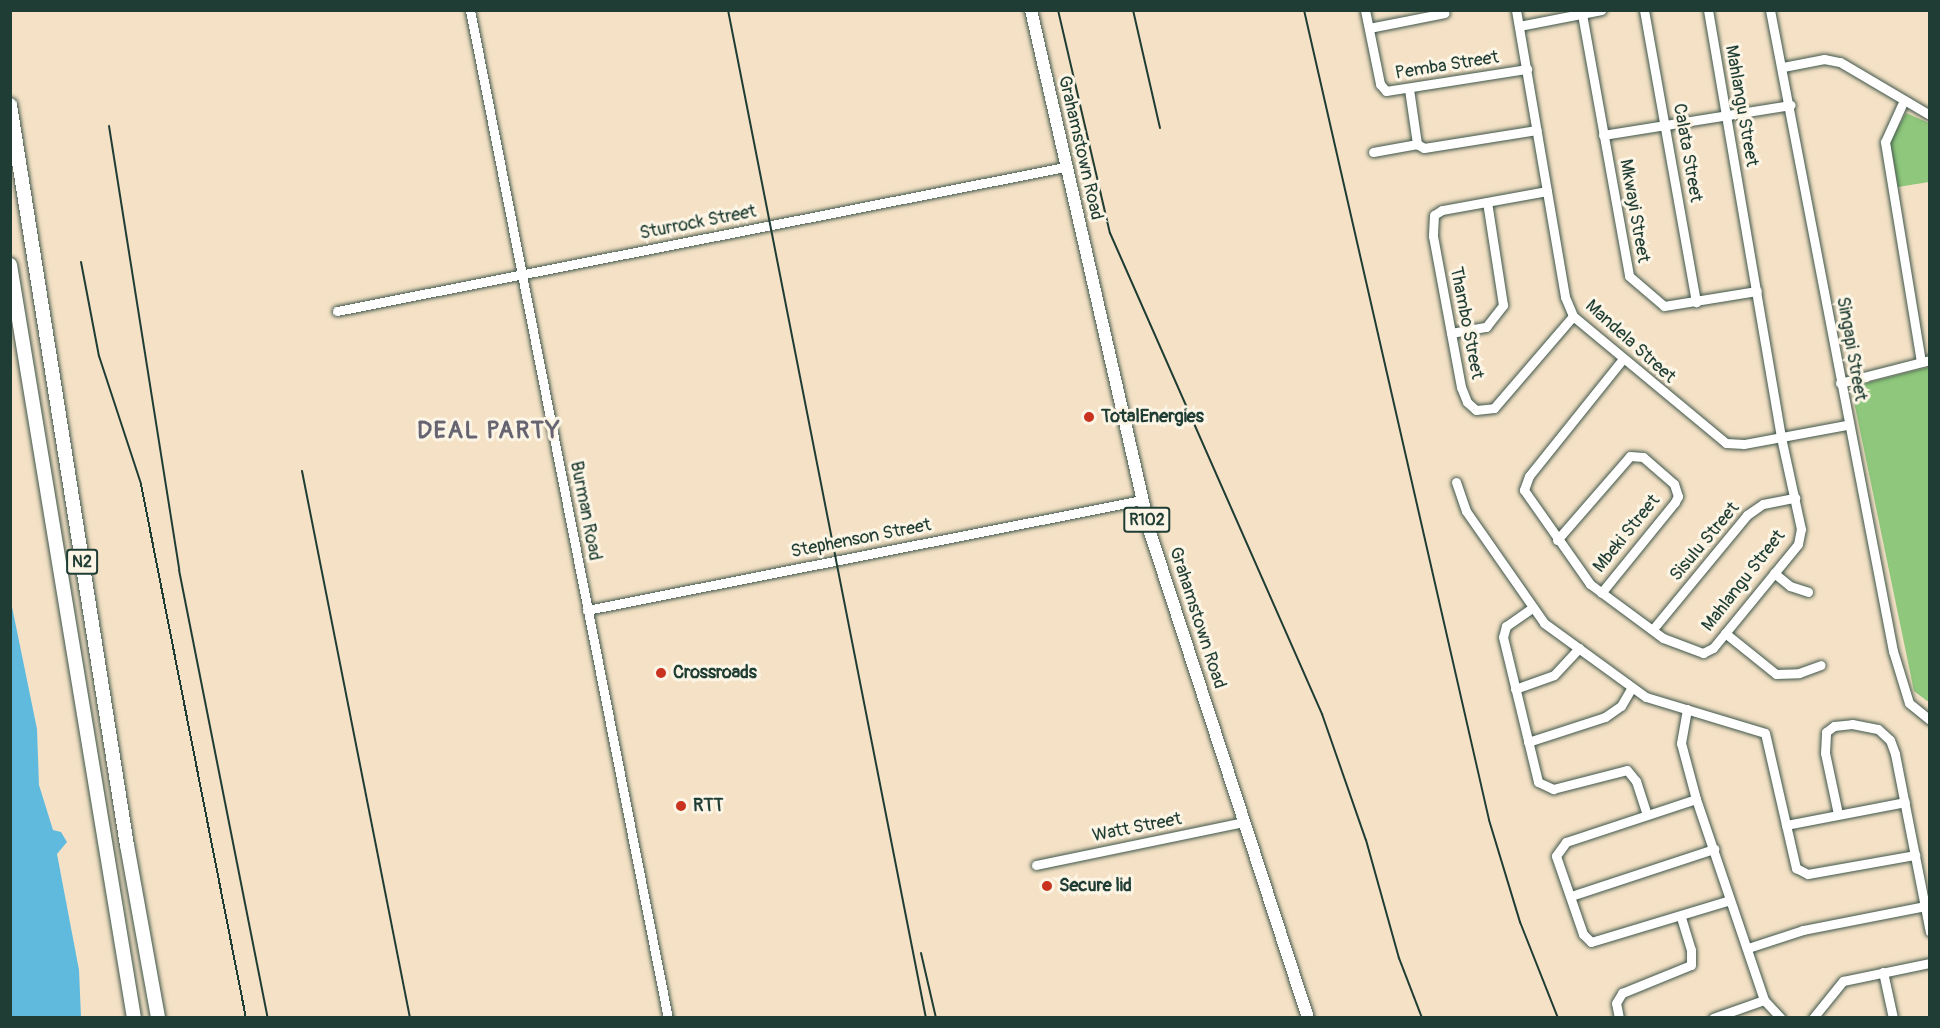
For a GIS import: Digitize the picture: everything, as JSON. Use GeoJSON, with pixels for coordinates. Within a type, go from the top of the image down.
{"type":"FeatureCollection","features":[{"type":"Feature","properties":{"kind":"highway","name":"N2"},"geometry":{"type":"LineString","coordinates":[[10,105],[127,845],[158,1017]]}},
{"type":"Feature","properties":{"kind":"highway","name":"N2"},"geometry":{"type":"LineString","coordinates":[[10,265],[134,1017]]}},
{"type":"Feature","properties":{"kind":"main road","name":"Grahamstown Road"},"geometry":{"type":"LineString","coordinates":[[1031,10],[1142,501],[1308,1017]]}},
{"type":"Feature","properties":{"kind":"street","name":"Burman Road"},"geometry":{"type":"LineString","coordinates":[[470,10],[668,1017]]}},
{"type":"Feature","properties":{"kind":"street","name":"Pemba Street"},"geometry":{"type":"LineString","coordinates":[[1365,10],[1380,84],[1390,92],[1527,69]]}},
{"type":"Feature","properties":{"kind":"street","name":"Mandela Street"},"geometry":{"type":"LineString","coordinates":[[1516,10],[1565,297],[1573,316],[1720,441],[1744,444],[1848,425]]}},
{"type":"Feature","properties":{"kind":"street"},"geometry":{"type":"LineString","coordinates":[[1519,26],[1601,10]]}},
{"type":"Feature","properties":{"kind":"street","name":"Calata Street"},"geometry":{"type":"LineString","coordinates":[[1644,10],[1696,302]]}},
{"type":"Feature","properties":{"kind":"street","name":"Mahlangu Street"},"geometry":{"type":"LineString","coordinates":[[1622,360],[1526,480],[1526,496],[1578,571],[1601,593],[1653,629],[1697,652],[1713,648],[1801,536],[1781,437],[1708,10]]}},
{"type":"Feature","properties":{"kind":"street","name":"Singapi Street"},"geometry":{"type":"LineString","coordinates":[[1770,10],[1791,105],[1848,425],[1904,693],[1913,709],[1929,718]]}},
{"type":"Feature","properties":{"kind":"street"},"geometry":{"type":"LineString","coordinates":[[1369,28],[1445,13]]}},
{"type":"Feature","properties":{"kind":"street","name":"Mkwayi Street"},"geometry":{"type":"LineString","coordinates":[[1582,14],[1629,276],[1664,306],[1757,291]]}},
{"type":"Feature","properties":{"kind":"street"},"geometry":{"type":"LineString","coordinates":[[1783,68],[1824,59],[1840,62],[1929,116]]}},
{"type":"Feature","properties":{"kind":"street"},"geometry":{"type":"LineString","coordinates":[[1409,89],[1417,144]]}},
{"type":"Feature","properties":{"kind":"street"},"geometry":{"type":"LineString","coordinates":[[1840,383],[1925,361],[1885,142],[1904,100]]}},
{"type":"Feature","properties":{"kind":"street"},"geometry":{"type":"LineString","coordinates":[[1603,135],[1791,105]]}},
{"type":"Feature","properties":{"kind":"street"},"geometry":{"type":"LineString","coordinates":[[1373,152],[1417,144],[1424,148],[1537,130]]}},
{"type":"Feature","properties":{"kind":"street","name":"Sturrock Street"},"geometry":{"type":"LineString","coordinates":[[337,311],[1065,167]]}},
{"type":"Feature","properties":{"kind":"street","name":"Thambo Street"},"geometry":{"type":"LineString","coordinates":[[1547,191],[1442,210],[1432,222],[1451,333],[1467,402],[1476,410],[1488,410],[1504,398],[1573,316]]}},
{"type":"Feature","properties":{"kind":"street"},"geometry":{"type":"LineString","coordinates":[[1451,333],[1486,327],[1503,305],[1487,202]]}},
{"type":"Feature","properties":{"kind":"street","name":"Mbeki Street"},"geometry":{"type":"LineString","coordinates":[[1557,540],[1630,456],[1643,458],[1674,484],[1678,496],[1675,502],[1601,593]]}},
{"type":"Feature","properties":{"kind":"street"},"geometry":{"type":"LineString","coordinates":[[1456,482],[1466,511],[1544,623],[1631,689],[1765,733],[1793,863],[1804,873],[1915,855]]}},
{"type":"Feature","properties":{"kind":"street","name":"Sisulu Street"},"geometry":{"type":"LineString","coordinates":[[1653,629],[1747,515],[1763,504],[1795,498]]}},
{"type":"Feature","properties":{"kind":"street","name":"Stephenson Street"},"geometry":{"type":"LineString","coordinates":[[587,610],[1142,501]]}},
{"type":"Feature","properties":{"kind":"street"},"geometry":{"type":"LineString","coordinates":[[1774,573],[1790,586],[1808,592]]}},
{"type":"Feature","properties":{"kind":"street"},"geometry":{"type":"LineString","coordinates":[[1532,608],[1504,631],[1534,773],[1542,786],[1565,787],[1616,769],[1627,770],[1636,781],[1647,814]]}},
{"type":"Feature","properties":{"kind":"street"},"geometry":{"type":"LineString","coordinates":[[1725,633],[1776,674],[1799,674],[1821,665]]}},
{"type":"Feature","properties":{"kind":"street"},"geometry":{"type":"LineString","coordinates":[[1515,688],[1554,675],[1579,648]]}},
{"type":"Feature","properties":{"kind":"street"},"geometry":{"type":"LineString","coordinates":[[1528,742],[1605,717],[1621,706],[1631,689]]}},
{"type":"Feature","properties":{"kind":"street"},"geometry":{"type":"LineString","coordinates":[[1687,709],[1681,743],[1696,799],[1764,1000],[1781,1017]]}},
{"type":"Feature","properties":{"kind":"street"},"geometry":{"type":"LineString","coordinates":[[1838,814],[1824,738],[1828,729],[1839,724],[1867,725],[1886,735],[1895,754],[1929,932]]}},
{"type":"Feature","properties":{"kind":"street"},"geometry":{"type":"LineString","coordinates":[[1696,799],[1647,814],[1560,846],[1556,856],[1583,934],[1591,942],[1681,917],[1730,900]]}},
{"type":"Feature","properties":{"kind":"street"},"geometry":{"type":"LineString","coordinates":[[1786,825],[1905,802]]}},
{"type":"Feature","properties":{"kind":"street","name":"Watt Street"},"geometry":{"type":"LineString","coordinates":[[1036,865],[1245,822]]}},
{"type":"Feature","properties":{"kind":"street"},"geometry":{"type":"LineString","coordinates":[[1571,896],[1714,849]]}},
{"type":"Feature","properties":{"kind":"street"},"geometry":{"type":"LineString","coordinates":[[1748,948],[1803,930],[1925,906]]}},
{"type":"Feature","properties":{"kind":"street"},"geometry":{"type":"LineString","coordinates":[[1619,1017],[1616,1003],[1622,993],[1691,965],[1691,950],[1681,917]]}},
{"type":"Feature","properties":{"kind":"street"},"geometry":{"type":"LineString","coordinates":[[1813,1017],[1843,981],[1929,963]]}},
{"type":"Feature","properties":{"kind":"street"},"geometry":{"type":"LineString","coordinates":[[1884,972],[1893,1017]]}},
{"type":"Feature","properties":{"kind":"street"},"geometry":{"type":"LineString","coordinates":[[1713,1017],[1764,1000]]}},
{"type":"Feature","properties":{"kind":"green space"},"geometry":{"type":"Polygon","coordinates":[[[1906,113],[1929,123],[1929,182],[1898,187],[1890,142],[1906,113]]]}},
{"type":"Feature","properties":{"kind":"green space"},"geometry":{"type":"Polygon","coordinates":[[[1929,367],[1930,699],[1927,701],[1914,691],[1851,387],[1929,367]]]}},
{"type":"Feature","properties":{"kind":"water"},"geometry":{"type":"Polygon","coordinates":[[[10,597],[37,729],[39,785],[53,830],[61,832],[67,842],[57,854],[79,970],[81,1017],[11,1017],[10,597]]]}},
{"type":"Feature","properties":{"kind":"railway"},"geometry":{"type":"LineString","coordinates":[[728,10],[926,1018]]}},
{"type":"Feature","properties":{"kind":"railway"},"geometry":{"type":"LineString","coordinates":[[1058,10],[1110,233],[1322,714],[1366,840],[1399,958],[1422,1018]]}},
{"type":"Feature","properties":{"kind":"railway"},"geometry":{"type":"LineString","coordinates":[[1133,10],[1160,128]]}},
{"type":"Feature","properties":{"kind":"railway"},"geometry":{"type":"LineString","coordinates":[[1304,10],[1489,820],[1520,922],[1558,1018]]}},
{"type":"Feature","properties":{"kind":"railway"},"geometry":{"type":"LineString","coordinates":[[109,126],[179,570],[268,1018]]}},
{"type":"Feature","properties":{"kind":"railway"},"geometry":{"type":"LineString","coordinates":[[81,262],[99,356],[141,484],[246,1018]]}},
{"type":"Feature","properties":{"kind":"railway"},"geometry":{"type":"LineString","coordinates":[[302,471],[410,1018]]}},
{"type":"Feature","properties":{"kind":"railway"},"geometry":{"type":"LineString","coordinates":[[921,953],[936,1018]]}},
{"type":"Feature","properties":{"kind":"place","name":"TotalEnergies"},"geometry":{"type":"Point","coordinates":[1089,417]}},
{"type":"Feature","properties":{"kind":"place","name":"Crossroads"},"geometry":{"type":"Point","coordinates":[661,673]}},
{"type":"Feature","properties":{"kind":"place","name":"RTT"},"geometry":{"type":"Point","coordinates":[681,806]}},
{"type":"Feature","properties":{"kind":"place","name":"Secure lid"},"geometry":{"type":"Point","coordinates":[1047,886]}},
{"type":"Feature","properties":{"kind":"district","name":"DEAL PARTY"},"geometry":{"type":"Point","coordinates":[489,431]}}]}
